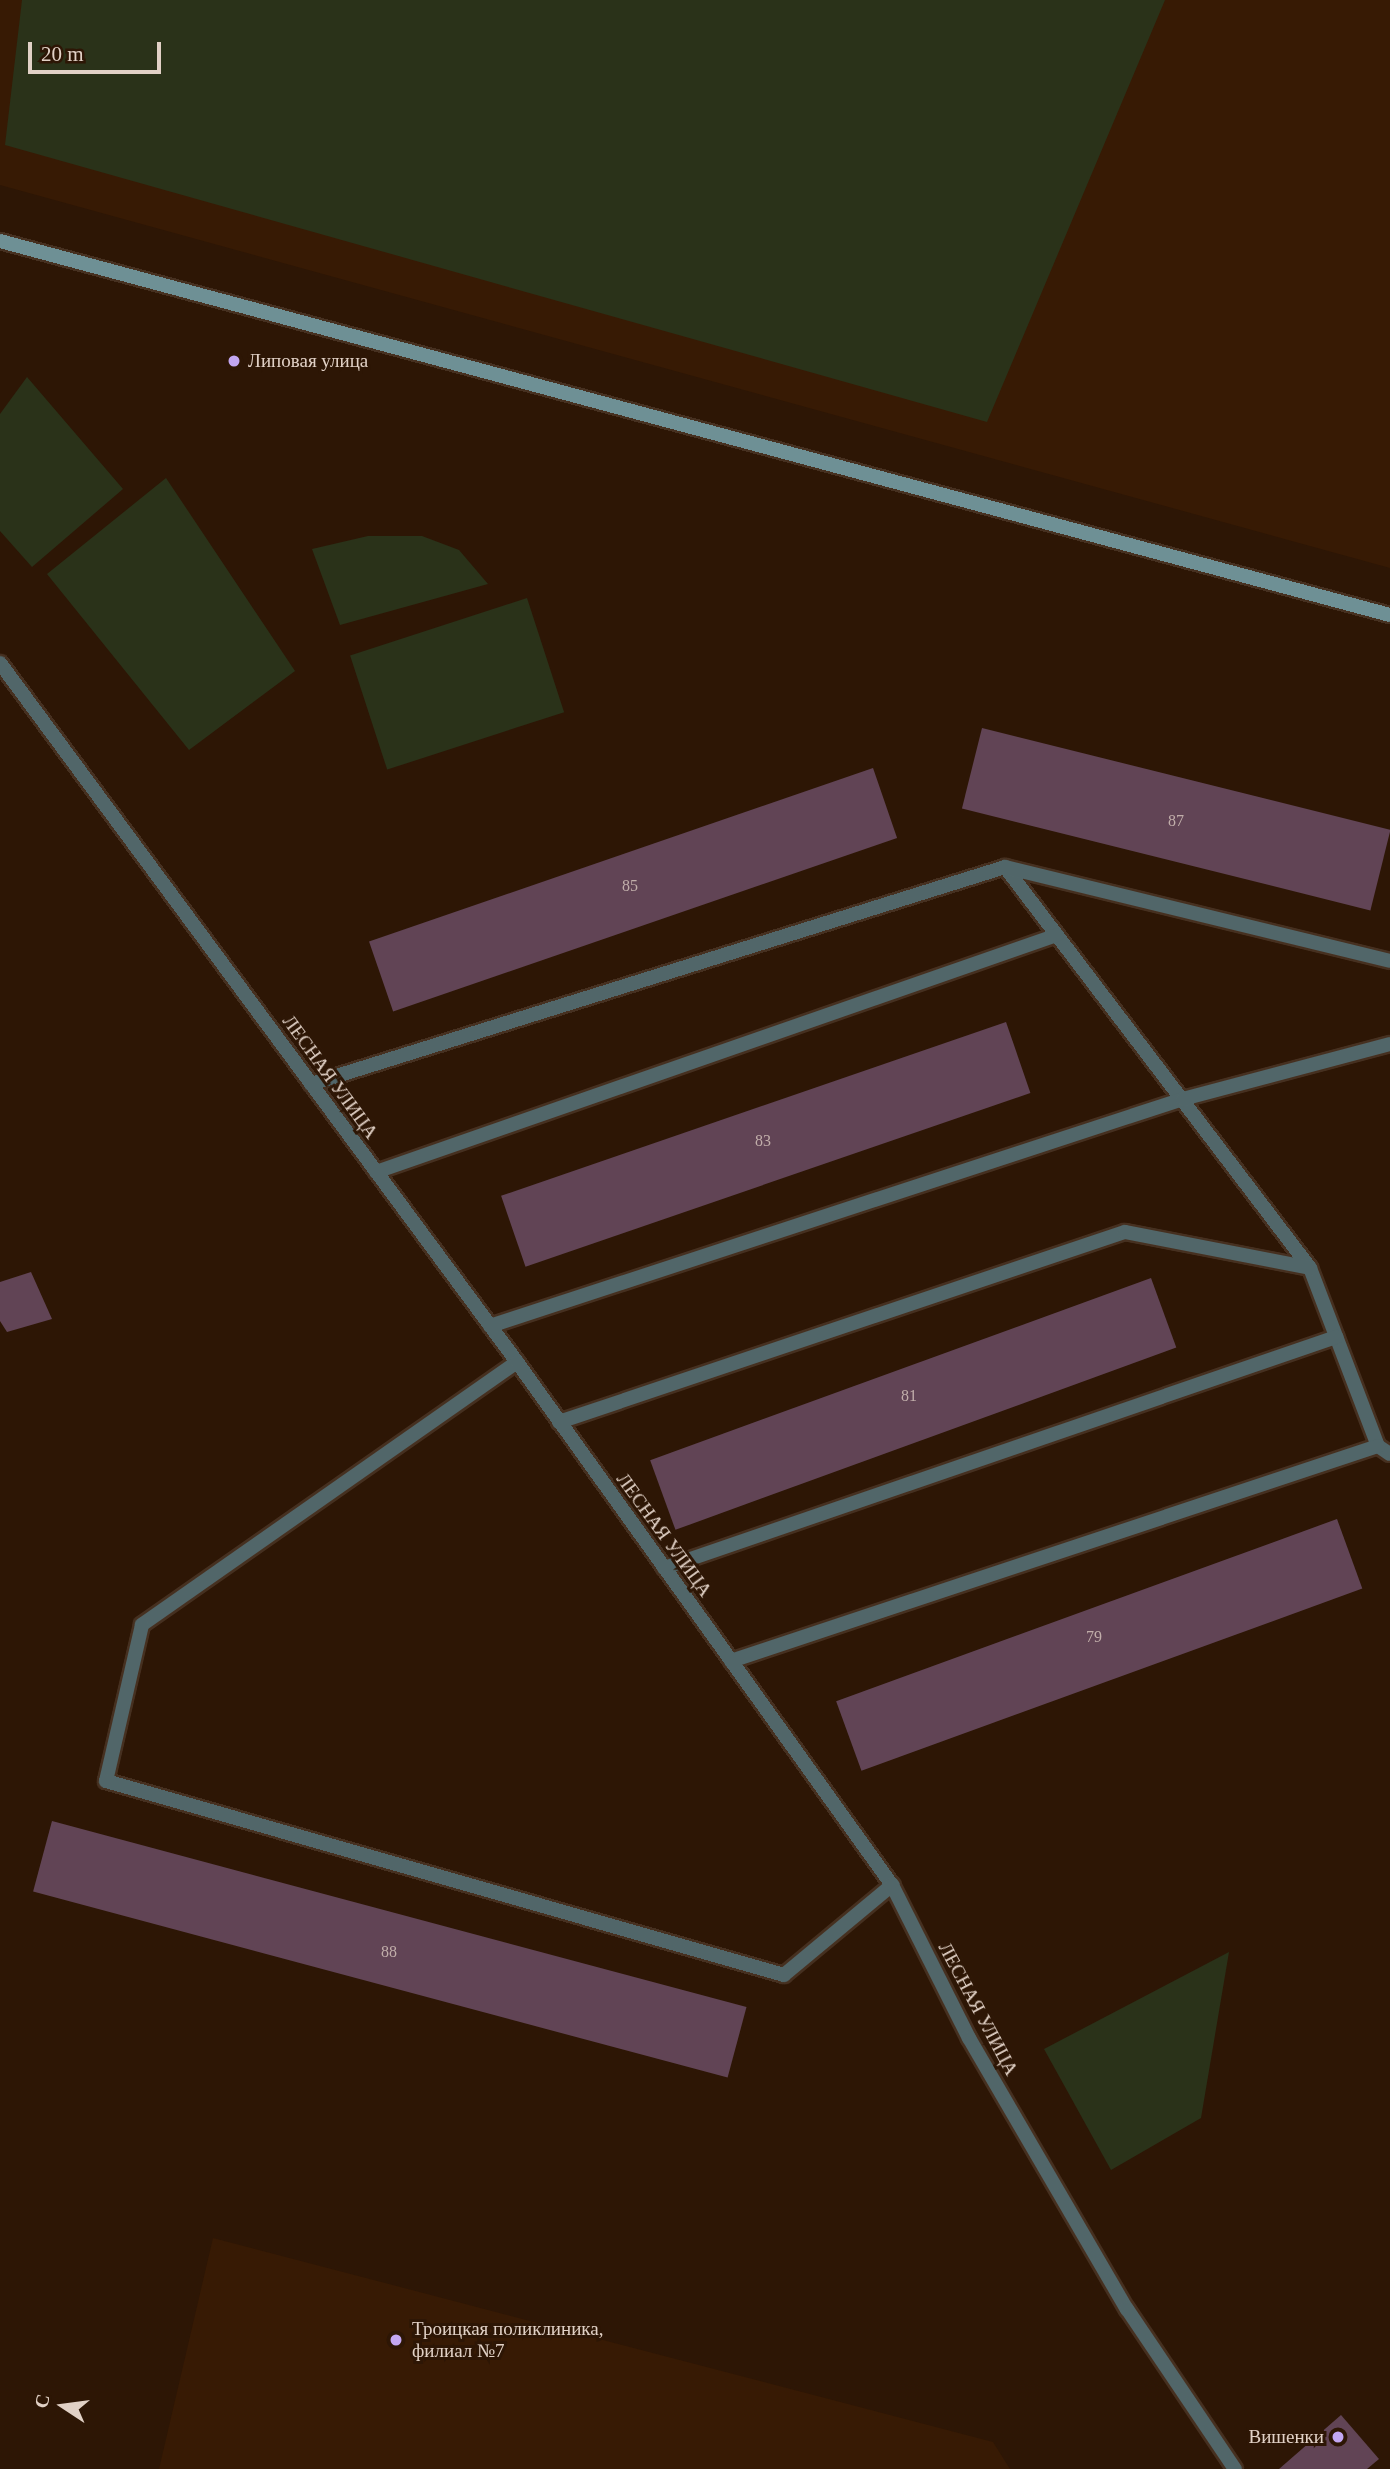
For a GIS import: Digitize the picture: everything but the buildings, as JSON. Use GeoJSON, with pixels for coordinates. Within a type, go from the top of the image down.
{"type":"FeatureCollection","features":[{"type":"Feature","properties":{"kind":"street"},"geometry":{"type":"LineString","coordinates":[[0,241],[1390,615]]}},
{"type":"Feature","properties":{"kind":"street","name":"ЛЕСНАЯ УЛИЦА"},"geometry":{"type":"LineString","coordinates":[[0,663],[517,1362],[892,1885],[969,2038],[1126,2309],[1235,2469]]}},
{"type":"Feature","properties":{"kind":"street"},"geometry":{"type":"LineString","coordinates":[[311,1084],[1005,867],[1390,961]]}},
{"type":"Feature","properties":{"kind":"street"},"geometry":{"type":"LineString","coordinates":[[731,1661],[1384,1450],[1310,1268],[1005,867]]}},
{"type":"Feature","properties":{"kind":"street"},"geometry":{"type":"LineString","coordinates":[[376,1172],[1057,935]]}},
{"type":"Feature","properties":{"kind":"street"},"geometry":{"type":"LineString","coordinates":[[490,1326],[1183,1099],[1390,1044]]}},
{"type":"Feature","properties":{"kind":"street"},"geometry":{"type":"LineString","coordinates":[[559,1422],[1125,1232],[1310,1268]]}},
{"type":"Feature","properties":{"kind":"street"},"geometry":{"type":"LineString","coordinates":[[664,1568],[1336,1337]]}},
{"type":"Feature","properties":{"kind":"street"},"geometry":{"type":"LineString","coordinates":[[517,1362],[142,1625],[106,1781],[784,1975],[892,1885]]}},
{"type":"Feature","properties":{"kind":"shaded area"},"geometry":{"type":"Polygon","coordinates":[[[0,0],[1390,0],[1390,568],[0,185],[0,0]]]}},
{"type":"Feature","properties":{"kind":"shaded area","name":"Троицкая поликлиника, филиал №7"},"geometry":{"type":"Polygon","coordinates":[[[213,2238],[993,2442],[1010,2469],[159,2469],[213,2238]]]}},
{"type":"Feature","properties":{"kind":"green space"},"geometry":{"type":"Polygon","coordinates":[[[22,0],[1165,0],[987,422],[5,145],[22,0]]]}},
{"type":"Feature","properties":{"kind":"green space"},"geometry":{"type":"Polygon","coordinates":[[[27,377],[123,489],[32,567],[0,531],[0,414],[27,377]]]}},
{"type":"Feature","properties":{"kind":"green space"},"geometry":{"type":"Polygon","coordinates":[[[166,478],[295,671],[189,750],[47,574],[166,478]]]}},
{"type":"Feature","properties":{"kind":"green space"},"geometry":{"type":"Polygon","coordinates":[[[368,536],[422,536],[459,550],[488,584],[340,625],[312,549],[368,536]]]}},
{"type":"Feature","properties":{"kind":"green space"},"geometry":{"type":"Polygon","coordinates":[[[527,598],[564,712],[387,770],[350,655],[527,598]]]}},
{"type":"Feature","properties":{"kind":"green space"},"geometry":{"type":"Polygon","coordinates":[[[1229,1952],[1201,2118],[1111,2170],[1044,2049],[1229,1952]]]}},
{"type":"Feature","properties":{"kind":"place","name":"Липовая улица"},"geometry":{"type":"Point","coordinates":[234,361]}},
{"type":"Feature","properties":{"kind":"place","name":"Троицкая поликлиника, филиал №7"},"geometry":{"type":"Point","coordinates":[396,2340]}},
{"type":"Feature","properties":{"kind":"place","name":"Вишенки"},"geometry":{"type":"Point","coordinates":[1338,2437]}}]}
